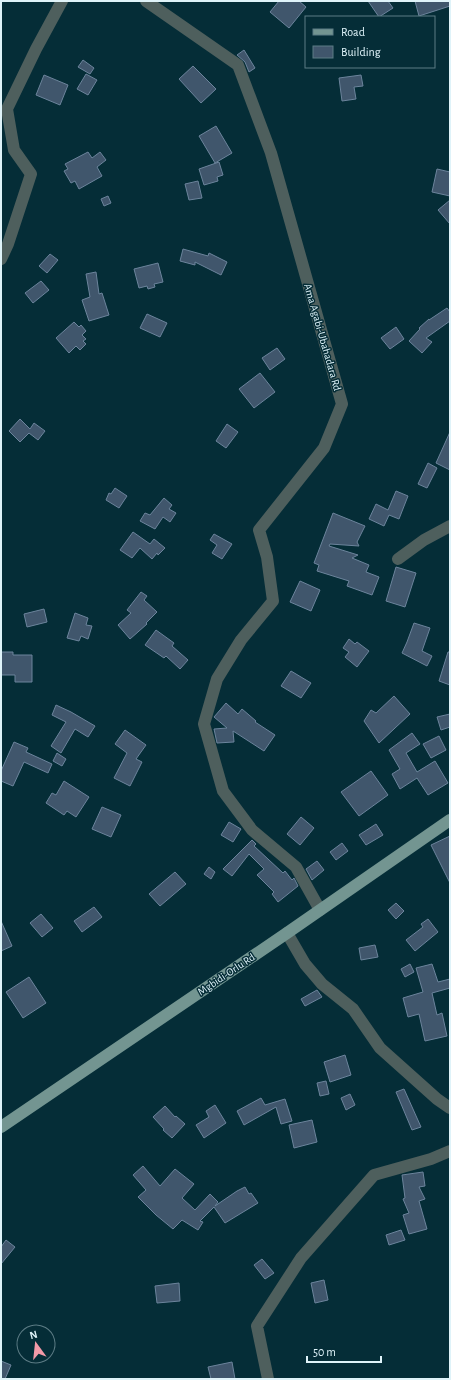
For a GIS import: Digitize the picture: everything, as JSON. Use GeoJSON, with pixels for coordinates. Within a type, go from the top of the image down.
{"type":"FeatureCollection","features":[{"type":"Feature","properties":{"kind":"main road","name":"Mgbidi-Orlu Rd"},"geometry":{"type":"LineString","coordinates":[[1,1127],[287,933],[450,820]]}},
{"type":"Feature","properties":{"kind":"street"},"geometry":{"type":"LineString","coordinates":[[1,259],[8,244],[31,174],[14,150],[7,109],[62,1]]}},
{"type":"Feature","properties":{"kind":"street","name":"Ama Agabi-Ubahadara Rd"},"geometry":{"type":"LineString","coordinates":[[146,1],[238,65],[271,153],[342,404],[324,448],[259,530],[267,557],[273,601],[241,640],[216,679],[204,724],[223,791],[252,830],[296,867],[320,910]]}},
{"type":"Feature","properties":{"kind":"street"},"geometry":{"type":"LineString","coordinates":[[398,559],[424,540],[450,526]]}},
{"type":"Feature","properties":{"kind":"street"},"geometry":{"type":"LineString","coordinates":[[287,933],[305,964],[322,984],[353,1009],[380,1048],[437,1099],[450,1108]]}},
{"type":"Feature","properties":{"kind":"street"},"geometry":{"type":"LineString","coordinates":[[268,1379],[256,1326],[301,1258],[374,1175],[431,1159],[450,1151]]}},
{"type":"Feature","properties":{"kind":"building"},"geometry":{"type":"Polygon","coordinates":[[[279,1],[299,1],[306,7],[289,28],[270,12],[279,1]]]}},
{"type":"Feature","properties":{"kind":"building"},"geometry":{"type":"Polygon","coordinates":[[[368,1],[388,1],[393,8],[378,16],[368,1]]]}},
{"type":"Feature","properties":{"kind":"building"},"geometry":{"type":"Polygon","coordinates":[[[415,1],[450,1],[450,6],[419,16],[415,1]]]}},
{"type":"Feature","properties":{"kind":"building"},"geometry":{"type":"Polygon","coordinates":[[[244,50],[255,68],[249,72],[245,62],[237,55],[244,50]]]}},
{"type":"Feature","properties":{"kind":"building"},"geometry":{"type":"Polygon","coordinates":[[[83,60],[94,68],[90,74],[78,67],[83,60]]]}},
{"type":"Feature","properties":{"kind":"building"},"geometry":{"type":"Polygon","coordinates":[[[193,66],[216,89],[201,103],[179,79],[193,66]]]}},
{"type":"Feature","properties":{"kind":"building"},"geometry":{"type":"Polygon","coordinates":[[[86,74],[97,80],[88,95],[77,89],[86,74]]]}},
{"type":"Feature","properties":{"kind":"building"},"geometry":{"type":"Polygon","coordinates":[[[44,75],[68,85],[60,105],[36,95],[44,75]]]}},
{"type":"Feature","properties":{"kind":"building"},"geometry":{"type":"Polygon","coordinates":[[[361,75],[363,86],[354,87],[356,99],[342,101],[339,78],[361,75]]]}},
{"type":"Feature","properties":{"kind":"building"},"geometry":{"type":"Polygon","coordinates":[[[216,126],[232,153],[215,163],[199,136],[216,126]]]}},
{"type":"Feature","properties":{"kind":"building"},"geometry":{"type":"Polygon","coordinates":[[[88,152],[92,158],[100,152],[106,160],[97,167],[102,176],[79,189],[75,181],[71,183],[64,171],[68,169],[65,164],[88,152]]]}},
{"type":"Feature","properties":{"kind":"building"},"geometry":{"type":"Polygon","coordinates":[[[219,162],[223,175],[217,177],[218,181],[204,185],[199,169],[219,162]]]}},
{"type":"Feature","properties":{"kind":"building"},"geometry":{"type":"Polygon","coordinates":[[[437,169],[450,172],[450,196],[432,192],[437,169]]]}},
{"type":"Feature","properties":{"kind":"building"},"geometry":{"type":"Polygon","coordinates":[[[198,181],[202,198],[189,200],[185,184],[198,181]]]}},
{"type":"Feature","properties":{"kind":"building"},"geometry":{"type":"Polygon","coordinates":[[[108,196],[111,203],[104,206],[101,199],[108,196]]]}},
{"type":"Feature","properties":{"kind":"building"},"geometry":{"type":"Polygon","coordinates":[[[450,200],[450,224],[438,210],[450,200]]]}},
{"type":"Feature","properties":{"kind":"building"},"geometry":{"type":"Polygon","coordinates":[[[183,249],[208,256],[209,253],[227,262],[221,275],[195,262],[195,265],[180,261],[183,249]]]}},
{"type":"Feature","properties":{"kind":"building"},"geometry":{"type":"Polygon","coordinates":[[[50,254],[58,260],[47,273],[39,266],[50,254]]]}},
{"type":"Feature","properties":{"kind":"building"},"geometry":{"type":"Polygon","coordinates":[[[158,263],[163,282],[154,284],[155,287],[148,289],[147,286],[139,288],[134,269],[158,263]]]}},
{"type":"Feature","properties":{"kind":"building"},"geometry":{"type":"Polygon","coordinates":[[[96,272],[99,294],[102,293],[109,315],[89,321],[82,300],[90,297],[86,274],[96,272]]]}},
{"type":"Feature","properties":{"kind":"building"},"geometry":{"type":"Polygon","coordinates":[[[41,281],[49,290],[33,303],[25,293],[41,281]]]}},
{"type":"Feature","properties":{"kind":"building"},"geometry":{"type":"Polygon","coordinates":[[[447,308],[450,312],[450,321],[426,338],[432,342],[422,353],[409,341],[420,329],[419,328],[429,319],[447,308]]]}},
{"type":"Feature","properties":{"kind":"building"},"geometry":{"type":"Polygon","coordinates":[[[147,314],[167,323],[160,337],[140,328],[147,314]]]}},
{"type":"Feature","properties":{"kind":"building"},"geometry":{"type":"Polygon","coordinates":[[[74,322],[79,327],[81,325],[86,331],[82,335],[86,339],[83,341],[86,344],[80,350],[76,346],[69,353],[56,338],[74,322]]]}},
{"type":"Feature","properties":{"kind":"building"},"geometry":{"type":"Polygon","coordinates":[[[396,327],[404,339],[390,349],[381,338],[396,327]]]}},
{"type":"Feature","properties":{"kind":"building"},"geometry":{"type":"Polygon","coordinates":[[[277,348],[285,359],[270,370],[262,358],[277,348]]]}},
{"type":"Feature","properties":{"kind":"building"},"geometry":{"type":"Polygon","coordinates":[[[260,373],[275,392],[254,408],[239,389],[260,373]]]}},
{"type":"Feature","properties":{"kind":"building"},"geometry":{"type":"Polygon","coordinates":[[[20,419],[30,429],[34,423],[45,431],[38,440],[29,433],[20,442],[9,431],[20,419]]]}},
{"type":"Feature","properties":{"kind":"building"},"geometry":{"type":"Polygon","coordinates":[[[227,424],[238,432],[226,448],[216,441],[227,424]]]}},
{"type":"Feature","properties":{"kind":"building"},"geometry":{"type":"Polygon","coordinates":[[[450,432],[450,470],[436,463],[450,432]]]}},
{"type":"Feature","properties":{"kind":"building"},"geometry":{"type":"Polygon","coordinates":[[[428,463],[437,468],[427,488],[418,484],[428,463]]]}},
{"type":"Feature","properties":{"kind":"building"},"geometry":{"type":"Polygon","coordinates":[[[115,488],[127,496],[119,508],[106,500],[109,493],[111,494],[115,488]]]}},
{"type":"Feature","properties":{"kind":"building"},"geometry":{"type":"Polygon","coordinates":[[[396,491],[408,496],[399,519],[389,515],[384,526],[369,519],[376,504],[388,510],[396,491]]]}},
{"type":"Feature","properties":{"kind":"building"},"geometry":{"type":"Polygon","coordinates":[[[164,498],[172,505],[169,509],[176,513],[170,522],[163,517],[155,529],[140,521],[145,513],[150,515],[164,498]]]}},
{"type":"Feature","properties":{"kind":"building"},"geometry":{"type":"Polygon","coordinates":[[[333,513],[365,526],[357,542],[359,546],[330,544],[329,546],[358,555],[352,558],[369,565],[366,572],[379,577],[372,595],[347,586],[349,581],[317,571],[319,565],[314,563],[333,513]]]}},
{"type":"Feature","properties":{"kind":"building"},"geometry":{"type":"Polygon","coordinates":[[[133,532],[150,544],[154,539],[165,548],[158,555],[157,553],[152,559],[140,548],[132,558],[120,550],[133,532]]]}},
{"type":"Feature","properties":{"kind":"building"},"geometry":{"type":"Polygon","coordinates":[[[214,534],[232,544],[222,559],[212,553],[217,545],[210,540],[214,534]]]}},
{"type":"Feature","properties":{"kind":"building"},"geometry":{"type":"Polygon","coordinates":[[[396,567],[416,573],[405,607],[386,601],[396,567]]]}},
{"type":"Feature","properties":{"kind":"building"},"geometry":{"type":"Polygon","coordinates":[[[300,581],[320,590],[311,611],[290,602],[300,581]]]}},
{"type":"Feature","properties":{"kind":"building"},"geometry":{"type":"Polygon","coordinates":[[[141,592],[147,596],[144,600],[157,612],[146,623],[147,624],[130,639],[118,625],[131,613],[127,610],[141,592]]]}},
{"type":"Feature","properties":{"kind":"building"},"geometry":{"type":"Polygon","coordinates":[[[44,609],[47,622],[27,627],[24,614],[44,609]]]}},
{"type":"Feature","properties":{"kind":"building"},"geometry":{"type":"Polygon","coordinates":[[[75,613],[88,618],[86,625],[92,626],[88,639],[81,636],[79,641],[67,638],[75,613]]]}},
{"type":"Feature","properties":{"kind":"building"},"geometry":{"type":"Polygon","coordinates":[[[414,623],[430,628],[422,651],[432,656],[427,666],[402,653],[414,623]]]}},
{"type":"Feature","properties":{"kind":"building"},"geometry":{"type":"Polygon","coordinates":[[[156,630],[174,643],[172,646],[188,660],[180,669],[166,656],[164,658],[145,645],[156,630]]]}},
{"type":"Feature","properties":{"kind":"building"},"geometry":{"type":"Polygon","coordinates":[[[349,639],[355,644],[357,642],[369,651],[357,667],[345,657],[349,652],[343,648],[349,639]]]}},
{"type":"Feature","properties":{"kind":"building"},"geometry":{"type":"Polygon","coordinates":[[[1,652],[13,652],[13,655],[32,655],[32,682],[15,682],[15,675],[1,675],[1,652]]]}},
{"type":"Feature","properties":{"kind":"building"},"geometry":{"type":"Polygon","coordinates":[[[448,652],[450,652],[450,685],[439,681],[448,652]]]}},
{"type":"Feature","properties":{"kind":"building"},"geometry":{"type":"Polygon","coordinates":[[[291,671],[311,683],[301,698],[281,686],[291,671]]]}},
{"type":"Feature","properties":{"kind":"building"},"geometry":{"type":"Polygon","coordinates":[[[394,696],[410,714],[379,743],[364,721],[371,710],[376,713],[394,696]]]}},
{"type":"Feature","properties":{"kind":"building"},"geometry":{"type":"Polygon","coordinates":[[[226,703],[238,714],[242,709],[256,721],[255,722],[275,735],[264,751],[233,731],[234,742],[217,743],[214,729],[227,728],[214,717],[226,703]]]}},
{"type":"Feature","properties":{"kind":"building"},"geometry":{"type":"Polygon","coordinates":[[[56,705],[95,726],[88,737],[75,729],[61,753],[51,746],[66,722],[52,715],[56,705]]]}},
{"type":"Feature","properties":{"kind":"building"},"geometry":{"type":"Polygon","coordinates":[[[450,714],[450,727],[441,730],[437,717],[450,714]]]}},
{"type":"Feature","properties":{"kind":"building"},"geometry":{"type":"Polygon","coordinates":[[[125,730],[146,745],[136,759],[142,762],[130,786],[114,778],[127,753],[115,744],[125,730]]]}},
{"type":"Feature","properties":{"kind":"building"},"geometry":{"type":"Polygon","coordinates":[[[412,733],[420,744],[406,753],[417,772],[435,761],[448,783],[428,795],[417,778],[400,789],[392,774],[400,769],[389,750],[412,733]]]}},
{"type":"Feature","properties":{"kind":"building"},"geometry":{"type":"Polygon","coordinates":[[[439,736],[446,750],[431,758],[423,744],[439,736]]]}},
{"type":"Feature","properties":{"kind":"building"},"geometry":{"type":"Polygon","coordinates":[[[14,742],[28,748],[26,752],[52,764],[48,773],[24,762],[13,786],[1,781],[1,771],[14,742]]]}},
{"type":"Feature","properties":{"kind":"building"},"geometry":{"type":"Polygon","coordinates":[[[57,753],[66,759],[62,766],[53,761],[57,753]]]}},
{"type":"Feature","properties":{"kind":"building"},"geometry":{"type":"Polygon","coordinates":[[[371,771],[388,795],[359,816],[341,792],[371,771]]]}},
{"type":"Feature","properties":{"kind":"building"},"geometry":{"type":"Polygon","coordinates":[[[64,781],[89,797],[76,817],[67,811],[64,815],[46,803],[52,793],[56,795],[64,781]]]}},
{"type":"Feature","properties":{"kind":"building"},"geometry":{"type":"Polygon","coordinates":[[[102,807],[121,815],[111,837],[92,829],[102,807]]]}},
{"type":"Feature","properties":{"kind":"building"},"geometry":{"type":"Polygon","coordinates":[[[301,817],[314,828],[300,845],[287,834],[301,817]]]}},
{"type":"Feature","properties":{"kind":"building"},"geometry":{"type":"Polygon","coordinates":[[[229,822],[241,829],[233,842],[221,835],[229,822]]]}},
{"type":"Feature","properties":{"kind":"building"},"geometry":{"type":"Polygon","coordinates":[[[376,824],[383,835],[366,845],[359,835],[376,824]]]}},
{"type":"Feature","properties":{"kind":"building"},"geometry":{"type":"Polygon","coordinates":[[[450,836],[450,883],[431,845],[450,836]]]}},
{"type":"Feature","properties":{"kind":"building"},"geometry":{"type":"Polygon","coordinates":[[[252,840],[256,844],[254,846],[283,873],[285,871],[292,880],[294,878],[298,886],[278,902],[272,894],[274,892],[257,875],[264,869],[249,854],[232,876],[223,869],[252,840]]]}},
{"type":"Feature","properties":{"kind":"building"},"geometry":{"type":"Polygon","coordinates":[[[342,843],[348,851],[336,860],[330,852],[342,843]]]}},
{"type":"Feature","properties":{"kind":"building"},"geometry":{"type":"Polygon","coordinates":[[[317,861],[324,870],[312,880],[306,869],[317,861]]]}},
{"type":"Feature","properties":{"kind":"building"},"geometry":{"type":"Polygon","coordinates":[[[209,867],[215,872],[211,879],[204,874],[209,867]]]}},
{"type":"Feature","properties":{"kind":"building"},"geometry":{"type":"Polygon","coordinates":[[[175,872],[186,884],[160,906],[149,894],[175,872]]]}},
{"type":"Feature","properties":{"kind":"building"},"geometry":{"type":"Polygon","coordinates":[[[396,903],[404,911],[396,919],[388,910],[396,903]]]}},
{"type":"Feature","properties":{"kind":"building"},"geometry":{"type":"Polygon","coordinates":[[[94,907],[102,917],[82,932],[74,921],[94,907]]]}},
{"type":"Feature","properties":{"kind":"building"},"geometry":{"type":"Polygon","coordinates":[[[41,914],[53,928],[42,937],[30,923],[41,914]]]}},
{"type":"Feature","properties":{"kind":"building"},"geometry":{"type":"Polygon","coordinates":[[[428,919],[438,932],[415,951],[406,940],[423,927],[421,924],[428,919]]]}},
{"type":"Feature","properties":{"kind":"building"},"geometry":{"type":"Polygon","coordinates":[[[1,921],[12,946],[1,951],[1,921]]]}},
{"type":"Feature","properties":{"kind":"building"},"geometry":{"type":"Polygon","coordinates":[[[375,945],[378,957],[361,960],[359,948],[375,945]]]}},
{"type":"Feature","properties":{"kind":"building"},"geometry":{"type":"Polygon","coordinates":[[[410,964],[414,972],[405,977],[401,969],[410,964]]]}},
{"type":"Feature","properties":{"kind":"building"},"geometry":{"type":"Polygon","coordinates":[[[432,964],[438,982],[450,979],[450,988],[432,993],[437,1015],[442,1013],[447,1036],[425,1041],[419,1014],[408,1017],[403,998],[423,992],[416,968],[432,964]]]}},
{"type":"Feature","properties":{"kind":"building"},"geometry":{"type":"Polygon","coordinates":[[[29,977],[46,1003],[23,1018],[6,992],[29,977]]]}},
{"type":"Feature","properties":{"kind":"building"},"geometry":{"type":"Polygon","coordinates":[[[317,990],[322,997],[305,1006],[301,999],[317,990]]]}},
{"type":"Feature","properties":{"kind":"building"},"geometry":{"type":"Polygon","coordinates":[[[345,1055],[351,1075],[330,1082],[324,1062],[345,1055]]]}},
{"type":"Feature","properties":{"kind":"building"},"geometry":{"type":"Polygon","coordinates":[[[326,1081],[329,1094],[320,1096],[317,1083],[326,1081]]]}},
{"type":"Feature","properties":{"kind":"building"},"geometry":{"type":"Polygon","coordinates":[[[404,1089],[421,1127],[412,1130],[396,1092],[404,1089]]]}},
{"type":"Feature","properties":{"kind":"building"},"geometry":{"type":"Polygon","coordinates":[[[350,1094],[355,1105],[346,1110],[341,1098],[350,1094]]]}},
{"type":"Feature","properties":{"kind":"building"},"geometry":{"type":"Polygon","coordinates":[[[261,1098],[265,1105],[285,1099],[292,1121],[281,1124],[276,1107],[244,1125],[237,1111],[261,1098]]]}},
{"type":"Feature","properties":{"kind":"building"},"geometry":{"type":"Polygon","coordinates":[[[215,1105],[226,1123],[204,1138],[196,1125],[209,1117],[206,1111],[215,1105]]]}},
{"type":"Feature","properties":{"kind":"building"},"geometry":{"type":"Polygon","coordinates":[[[165,1106],[175,1117],[176,1116],[185,1124],[172,1138],[163,1130],[164,1129],[153,1117],[165,1106]]]}},
{"type":"Feature","properties":{"kind":"building"},"geometry":{"type":"Polygon","coordinates":[[[312,1120],[317,1142],[294,1148],[289,1125],[312,1120]]]}},
{"type":"Feature","properties":{"kind":"building"},"geometry":{"type":"Polygon","coordinates":[[[143,1166],[160,1186],[175,1169],[194,1184],[182,1198],[195,1210],[210,1194],[218,1202],[215,1206],[245,1187],[249,1194],[251,1193],[258,1203],[225,1223],[214,1207],[200,1221],[203,1222],[198,1230],[182,1220],[173,1229],[138,1197],[146,1190],[133,1175],[143,1166]]]}},
{"type":"Feature","properties":{"kind":"building"},"geometry":{"type":"Polygon","coordinates":[[[423,1172],[425,1186],[419,1187],[425,1199],[419,1201],[427,1229],[409,1234],[403,1215],[409,1213],[403,1199],[405,1198],[402,1175],[423,1172]]]}},
{"type":"Feature","properties":{"kind":"building"},"geometry":{"type":"Polygon","coordinates":[[[401,1230],[405,1240],[389,1245],[386,1235],[401,1230]]]}},
{"type":"Feature","properties":{"kind":"building"},"geometry":{"type":"Polygon","coordinates":[[[6,1240],[15,1247],[1,1264],[1,1247],[6,1240]]]}},
{"type":"Feature","properties":{"kind":"building"},"geometry":{"type":"Polygon","coordinates":[[[262,1259],[274,1273],[265,1279],[254,1265],[262,1259]]]}},
{"type":"Feature","properties":{"kind":"building"},"geometry":{"type":"Polygon","coordinates":[[[324,1280],[328,1300],[315,1303],[311,1283],[324,1280]]]}},
{"type":"Feature","properties":{"kind":"building"},"geometry":{"type":"Polygon","coordinates":[[[179,1283],[180,1301],[157,1303],[155,1286],[179,1283]]]}},
{"type":"Feature","properties":{"kind":"building"},"geometry":{"type":"Polygon","coordinates":[[[1,1361],[11,1365],[5,1379],[1,1379],[1,1361]]]}},
{"type":"Feature","properties":{"kind":"building"},"geometry":{"type":"Polygon","coordinates":[[[232,1362],[235,1379],[211,1379],[208,1367],[232,1362]]]}}]}
